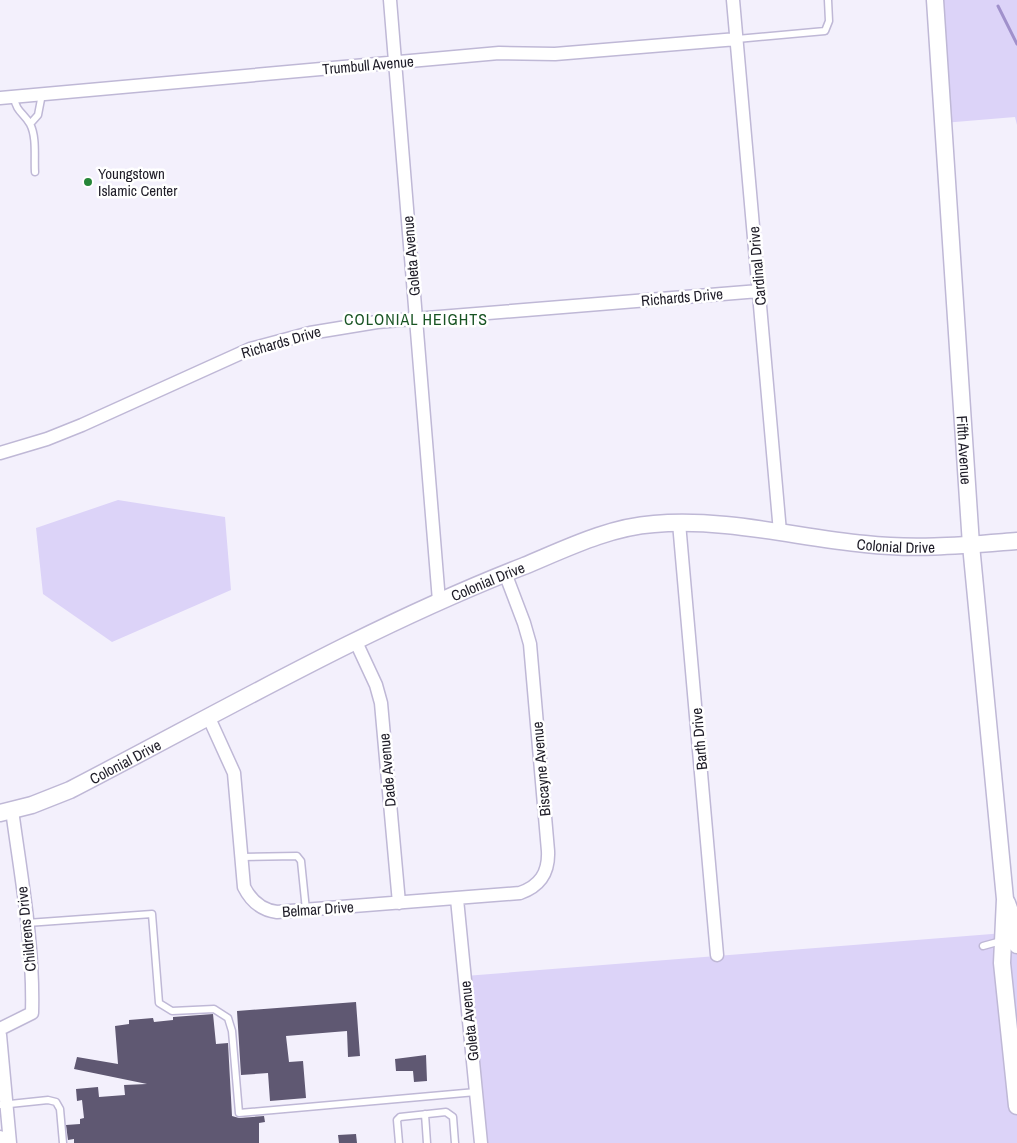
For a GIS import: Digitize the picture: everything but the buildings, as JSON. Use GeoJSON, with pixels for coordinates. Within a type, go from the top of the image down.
{"type":"FeatureCollection","features":[{"type":"Feature","properties":{"kind":"street","name":"Goleta Avenue"},"geometry":{"type":"LineString","coordinates":[[390,0],[439,601]]}},
{"type":"Feature","properties":{"kind":"street","name":"Cardinal Drive"},"geometry":{"type":"LineString","coordinates":[[733,0],[780,532]]}},
{"type":"Feature","properties":{"kind":"street","name":"Fifth Avenue"},"geometry":{"type":"LineString","coordinates":[[935,0],[971,545],[1005,899],[1013,942],[1017,1106]]}},
{"type":"Feature","properties":{"kind":"street","name":"Trumbull Avenue"},"geometry":{"type":"LineString","coordinates":[[0,98],[499,53],[555,54],[737,39]]}},
{"type":"Feature","properties":{"kind":"street","name":"Richards Drive"},"geometry":{"type":"LineString","coordinates":[[0,452],[47,439],[82,425],[224,360],[268,343],[342,326],[759,291]]}},
{"type":"Feature","properties":{"kind":"street","name":"Colonial Drive"},"geometry":{"type":"LineString","coordinates":[[6,812],[70,790],[439,601],[610,533],[652,524],[716,522],[865,544],[916,548],[1017,541]]}},
{"type":"Feature","properties":{"kind":"street","name":"Barth Drive"},"geometry":{"type":"LineString","coordinates":[[679,523],[718,955]]}},
{"type":"Feature","properties":{"kind":"street","name":"Biscayne Avenue"},"geometry":{"type":"LineString","coordinates":[[457,899],[520,893],[529,890],[543,878],[548,861],[530,644],[506,573]]}},
{"type":"Feature","properties":{"kind":"street","name":"Dade Avenue"},"geometry":{"type":"LineString","coordinates":[[356,642],[376,685],[381,703],[399,903]]}},
{"type":"Feature","properties":{"kind":"street","name":"Belmar Drive"},"geometry":{"type":"LineString","coordinates":[[209,718],[234,773],[244,887],[255,904],[277,912],[457,899]]}},
{"type":"Feature","properties":{"kind":"street","name":"Childrens Drive"},"geometry":{"type":"LineString","coordinates":[[0,1029],[32,1013],[27,924],[6,812]]}},
{"type":"Feature","properties":{"kind":"street","name":"Goleta Avenue"},"geometry":{"type":"LineString","coordinates":[[457,899],[481,1143]]}},
{"type":"Feature","properties":{"kind":"street"},"geometry":{"type":"LineString","coordinates":[[0,1035],[4,1104],[10,1143]]}},
{"type":"Feature","properties":{"kind":"street"},"geometry":{"type":"LineString","coordinates":[[0,1137],[0,1143]]}},
{"type":"Feature","properties":{"kind":"lane"},"geometry":{"type":"LineString","coordinates":[[737,39],[825,31],[829,21],[828,0]]}},
{"type":"Feature","properties":{"kind":"lane"},"geometry":{"type":"LineString","coordinates":[[30,124],[38,115],[42,94]]}},
{"type":"Feature","properties":{"kind":"lane"},"geometry":{"type":"LineString","coordinates":[[14,96],[21,115],[30,124],[33,138],[35,172]]}},
{"type":"Feature","properties":{"kind":"lane"},"geometry":{"type":"LineString","coordinates":[[241,857],[297,856],[301,861],[306,910]]}},
{"type":"Feature","properties":{"kind":"lane"},"geometry":{"type":"LineString","coordinates":[[27,924],[152,914],[159,1003],[172,1011],[214,1010],[228,1018],[232,1031],[239,1113],[476,1092]]}},
{"type":"Feature","properties":{"kind":"lane"},"geometry":{"type":"LineString","coordinates":[[983,946],[1013,942]]}},
{"type":"Feature","properties":{"kind":"lane"},"geometry":{"type":"LineString","coordinates":[[4,1104],[47,1100],[56,1102],[60,1109],[63,1143]]}},
{"type":"Feature","properties":{"kind":"lane"},"geometry":{"type":"LineString","coordinates":[[399,1143],[398,1118],[425,1114],[451,1114],[455,1143]]}},
{"type":"Feature","properties":{"kind":"lane"},"geometry":{"type":"LineString","coordinates":[[425,1114],[427,1143]]}},
{"type":"Feature","properties":{"kind":"shaded area"},"geometry":{"type":"Polygon","coordinates":[[[935,0],[1017,0],[1017,125],[1015,117],[943,123],[935,0]]]}},
{"type":"Feature","properties":{"kind":"shaded area"},"geometry":{"type":"Polygon","coordinates":[[[118,500],[225,517],[231,590],[112,642],[43,594],[36,528],[118,500]]]}},
{"type":"Feature","properties":{"kind":"shaded area"},"geometry":{"type":"Polygon","coordinates":[[[1017,932],[1017,1143],[481,1143],[465,976],[1017,932]]]}},
{"type":"Feature","properties":{"kind":"waterway"},"geometry":{"type":"LineString","coordinates":[[998,6],[1017,44]]}},
{"type":"Feature","properties":{"kind":"place","name":"Youngstown Islamic Center"},"geometry":{"type":"Point","coordinates":[88,182]}},
{"type":"Feature","properties":{"kind":"district","name":"COLONIAL HEIGHTS"},"geometry":{"type":"Point","coordinates":[416,319]}}]}
